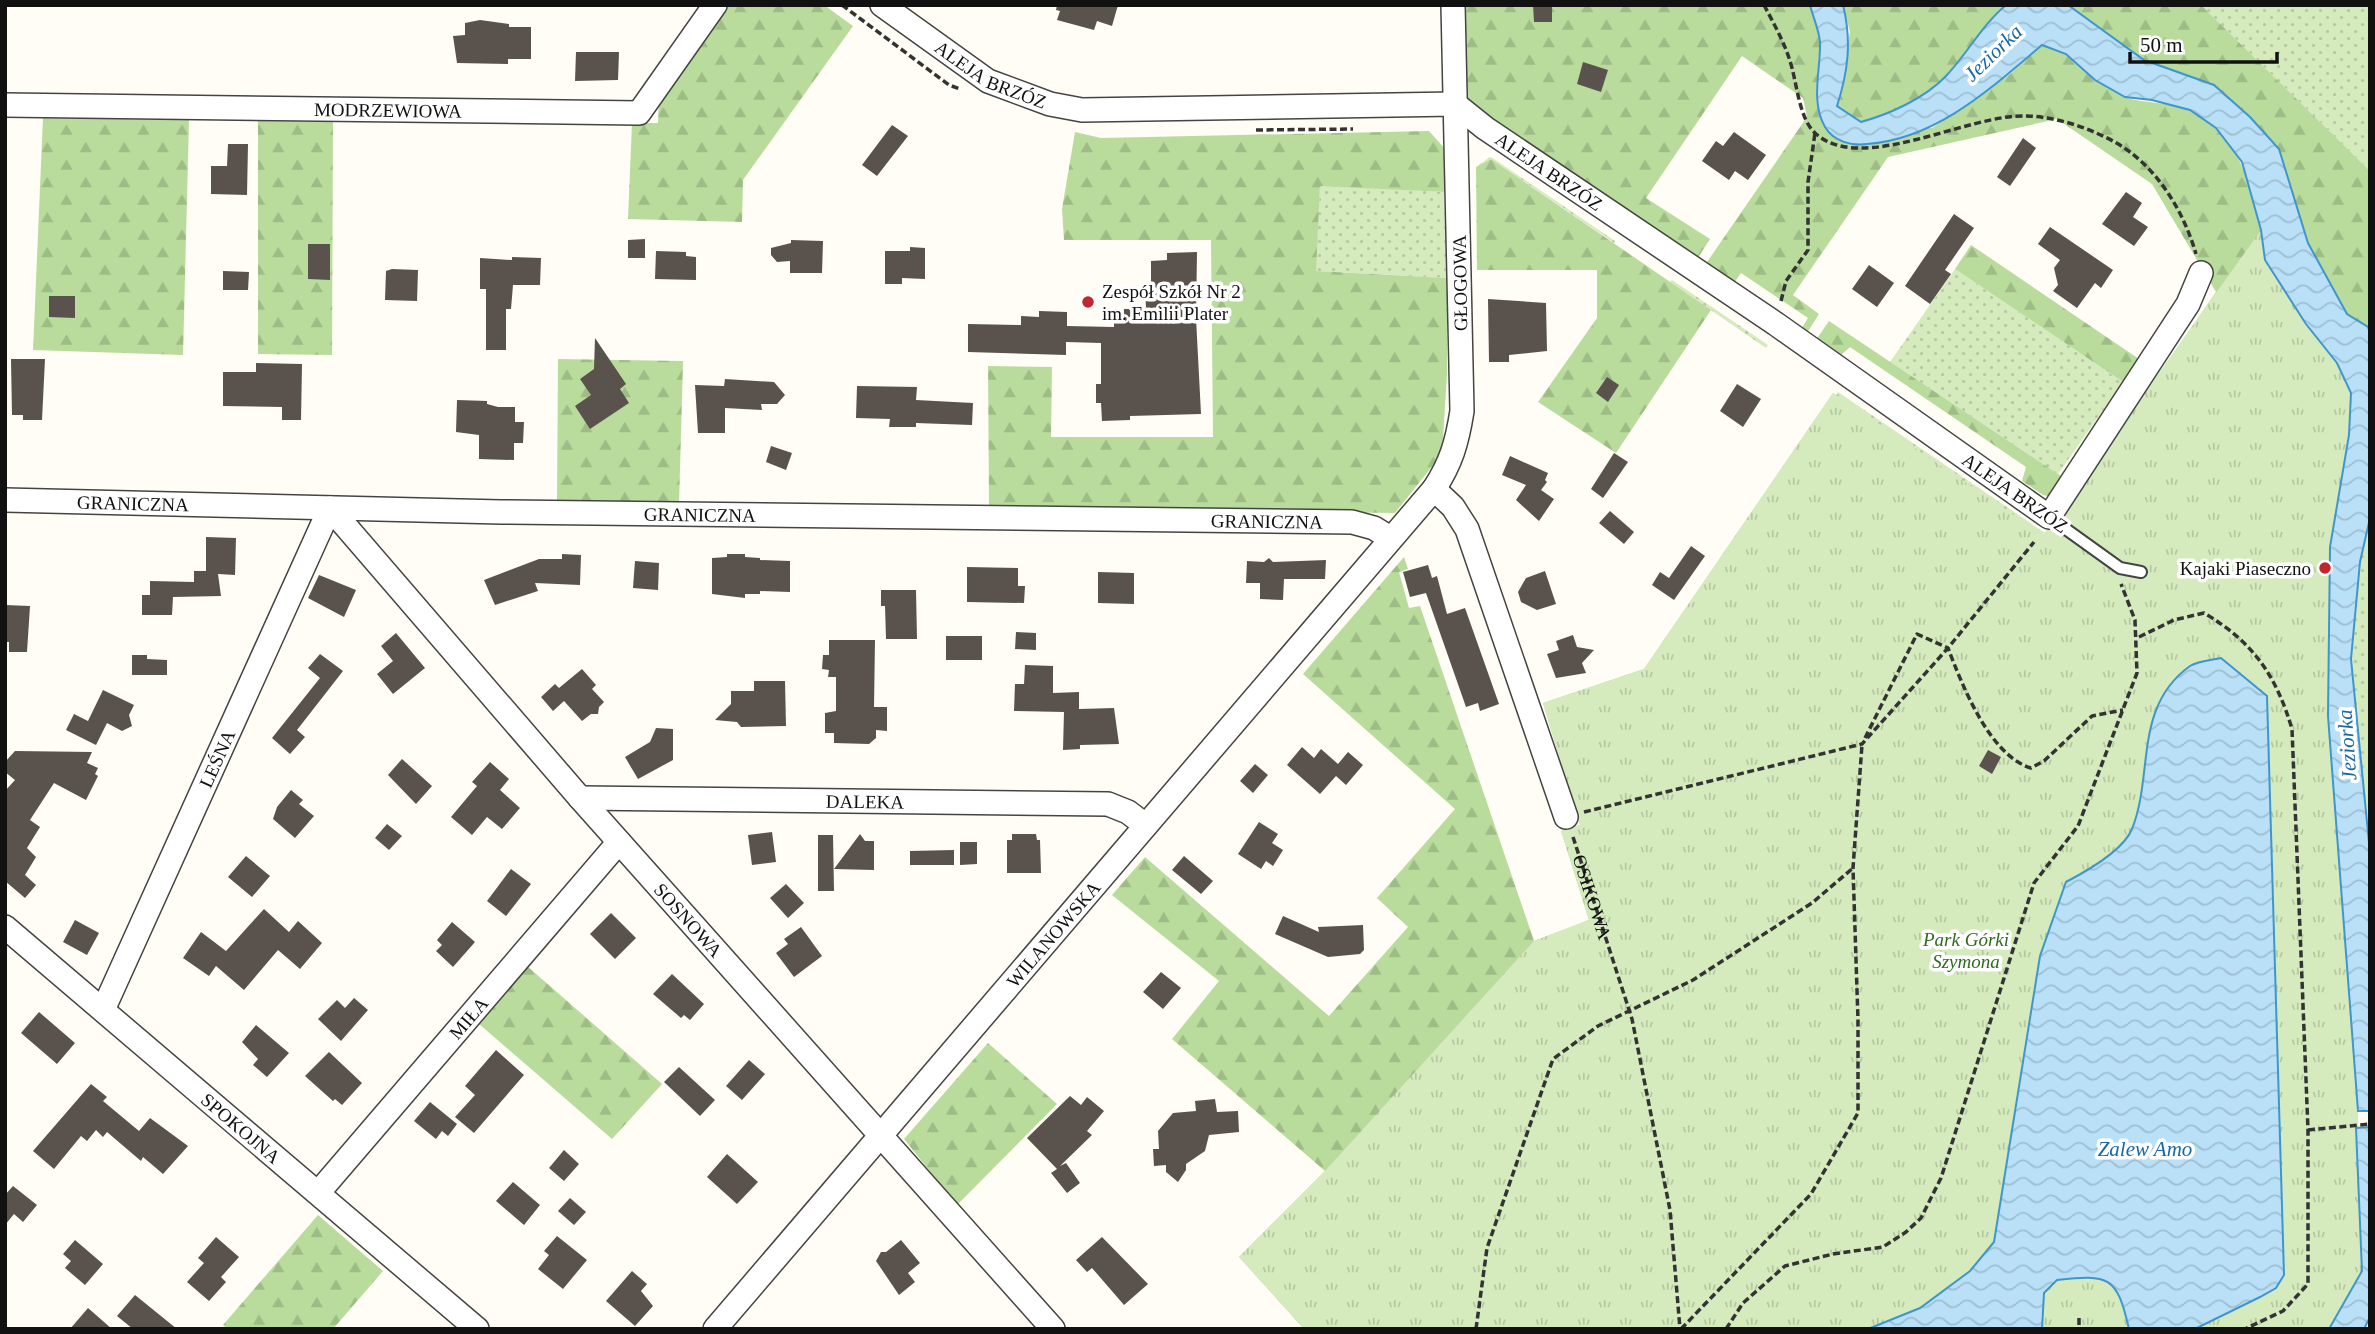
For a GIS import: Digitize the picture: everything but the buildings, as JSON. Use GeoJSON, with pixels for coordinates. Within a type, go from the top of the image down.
{"type":"FeatureCollection","features":[{"type":"Feature","properties":{"kind":"street","name":"MODRZEWIOWA"},"geometry":{"type":"LineString","coordinates":[[5,105],[639,113],[715,5]]}},
{"type":"Feature","properties":{"kind":"street","name":"ALEJA BRZÓZ"},"geometry":{"type":"LineString","coordinates":[[883,5],[988,81],[1050,104],[1082,110],[1455,104],[1485,128],[1776,324],[2049,517]]}},
{"type":"Feature","properties":{"kind":"street","name":"GŁOGOWA"},"geometry":{"type":"LineString","coordinates":[[1390,538],[1434,489],[1457,448],[1462,411],[1453,5]]}},
{"type":"Feature","properties":{"kind":"street"},"geometry":{"type":"LineString","coordinates":[[2049,517],[2188,304],[2201,273]]}},
{"type":"Feature","properties":{"kind":"street"},"geometry":{"type":"LineString","coordinates":[[1434,489],[1453,507],[1467,529],[1566,817]]}},
{"type":"Feature","properties":{"kind":"street","name":"GRANICZNA"},"geometry":{"type":"LineString","coordinates":[[5,500],[330,508],[1352,522],[1374,528],[1390,538]]}},
{"type":"Feature","properties":{"kind":"street","name":"SOSNOWA"},"geometry":{"type":"LineString","coordinates":[[330,508],[580,798],[1053,1329]]}},
{"type":"Feature","properties":{"kind":"street","name":"LEŚNA"},"geometry":{"type":"LineString","coordinates":[[103,1010],[330,508]]}},
{"type":"Feature","properties":{"kind":"street","name":"WILANOWSKA"},"geometry":{"type":"LineString","coordinates":[[715,1329],[1390,538]]}},
{"type":"Feature","properties":{"kind":"street","name":"DALEKA"},"geometry":{"type":"LineString","coordinates":[[580,798],[1108,804],[1128,812],[1145,825]]}},
{"type":"Feature","properties":{"kind":"street","name":"MIŁA"},"geometry":{"type":"LineString","coordinates":[[318,1193],[619,842]]}},
{"type":"Feature","properties":{"kind":"street","name":"SPOKOJNA"},"geometry":{"type":"LineString","coordinates":[[5,927],[477,1329]]}},
{"type":"Feature","properties":{"kind":"lane","name":"ALEJA BRZÓZ"},"geometry":{"type":"LineString","coordinates":[[2049,517],[2120,568],[2141,572]]}},
{"type":"Feature","properties":{"kind":"path"},"geometry":{"type":"LineString","coordinates":[[842,5],[949,85],[970,93]]}},
{"type":"Feature","properties":{"kind":"path"},"geometry":{"type":"LineString","coordinates":[[1764,5],[1789,58],[1806,118],[1815,133],[1840,148],[1871,148],[1967,123],[2025,116],[2062,121],[2094,132],[2134,152],[2155,173],[2193,244],[2201,273]]}},
{"type":"Feature","properties":{"kind":"path"},"geometry":{"type":"LineString","coordinates":[[1246,130],[1363,128]]}},
{"type":"Feature","properties":{"kind":"path"},"geometry":{"type":"LineString","coordinates":[[1776,324],[1786,281],[1808,250],[1808,182],[1815,133]]}},
{"type":"Feature","properties":{"kind":"path"},"geometry":{"type":"LineString","coordinates":[[1566,817],[1862,744],[1948,648],[2034,542]]}},
{"type":"Feature","properties":{"kind":"path"},"geometry":{"type":"LineString","coordinates":[[1726,1329],[1743,1303],[1785,1266],[1833,1254],[1883,1247],[1921,1218],[1941,1178],[2034,883],[2078,826],[2137,673],[2138,638],[2131,606],[2119,581],[2120,568]]}},
{"type":"Feature","properties":{"kind":"path"},"geometry":{"type":"LineString","coordinates":[[2138,638],[2174,620],[2204,613],[2238,635],[2269,670],[2283,698],[2292,729],[2308,1130],[2308,1284],[2283,1311],[2245,1329]]}},
{"type":"Feature","properties":{"kind":"path"},"geometry":{"type":"LineString","coordinates":[[1681,1329],[1811,1194],[1858,1112],[1853,868],[1862,744],[1917,634],[1948,648],[1971,708],[2016,764],[2031,768],[2043,761],[2092,716],[2123,710]]}},
{"type":"Feature","properties":{"kind":"path","name":"OSIKOWA"},"geometry":{"type":"LineString","coordinates":[[1566,817],[1629,1010],[1670,1210],[1681,1329]]}},
{"type":"Feature","properties":{"kind":"path"},"geometry":{"type":"LineString","coordinates":[[1476,1329],[1487,1248],[1553,1059],[1598,1026],[1704,973],[1812,903],[1853,868]]}},
{"type":"Feature","properties":{"kind":"path"},"geometry":{"type":"LineString","coordinates":[[2308,1130],[2370,1124]]}},
{"type":"Feature","properties":{"kind":"path"},"geometry":{"type":"LineString","coordinates":[[2079,1318],[2079,1329]]}},
{"type":"Feature","properties":{"kind":"green space"},"geometry":{"type":"Polygon","coordinates":[[[728,5],[824,5],[853,26],[743,180],[742,222],[628,219],[632,123],[658,123],[659,98],[728,5]]]}},
{"type":"Feature","properties":{"kind":"green space"},"geometry":{"type":"Polygon","coordinates":[[[1465,5],[1810,5],[1820,40],[1817,84],[1825,126],[1932,128],[2010,74],[2042,45],[2066,55],[2122,96],[2189,110],[2208,122],[2224,137],[2246,175],[2253,196],[2265,261],[2074,496],[2216,292],[2152,184],[2057,119],[1888,157],[1793,295],[1819,314],[1807,333],[1800,331],[1808,318],[1741,273],[1732,286],[1705,265],[1807,117],[1803,98],[1742,56],[1646,198],[1710,239],[1697,259],[1499,127],[1466,101],[1465,5]]]}},
{"type":"Feature","properties":{"kind":"green space"},"geometry":{"type":"Polygon","coordinates":[[[1843,5],[2006,5],[1989,21],[1954,67],[1937,84],[1906,104],[1861,122],[1837,107],[1850,32],[1843,5]]]}},
{"type":"Feature","properties":{"kind":"green space"},"geometry":{"type":"Polygon","coordinates":[[[2068,5],[2201,5],[2370,171],[2370,333],[2367,327],[2347,314],[2308,243],[2279,149],[2250,117],[2214,85],[2144,60],[2068,5]]]}},
{"type":"Feature","properties":{"kind":"green space"},"geometry":{"type":"Polygon","coordinates":[[[2201,5],[2370,5],[2370,171],[2201,5]]]}},
{"type":"Feature","properties":{"kind":"green space"},"geometry":{"type":"Polygon","coordinates":[[[43,118],[189,120],[183,355],[33,350],[43,118]]]}},
{"type":"Feature","properties":{"kind":"green space"},"geometry":{"type":"Polygon","coordinates":[[[258,121],[333,122],[332,355],[258,354],[258,121]]]}},
{"type":"Feature","properties":{"kind":"green space"},"geometry":{"type":"Polygon","coordinates":[[[1429,131],[1445,149],[1444,192],[1320,186],[1316,271],[1447,278],[1447,374],[1442,454],[1395,513],[989,508],[988,366],[1052,367],[1051,437],[1213,437],[1211,240],[1064,240],[1062,209],[1075,132],[1101,138],[1429,131]]]}},
{"type":"Feature","properties":{"kind":"green space"},"geometry":{"type":"Polygon","coordinates":[[[1490,157],[1615,241],[1614,243],[1491,159],[1476,167],[1490,157]]]}},
{"type":"Feature","properties":{"kind":"green space"},"geometry":{"type":"Polygon","coordinates":[[[1491,159],[1711,310],[1616,453],[1538,402],[1597,318],[1597,270],[1477,270],[1476,167],[1491,159]]]}},
{"type":"Feature","properties":{"kind":"green space"},"geometry":{"type":"Polygon","coordinates":[[[1320,185],[1444,192],[1447,278],[1315,271],[1320,185]]]}},
{"type":"Feature","properties":{"kind":"green space","name":"Park Górki Szymona"},"geometry":{"type":"Polygon","coordinates":[[[2261,230],[2265,261],[2306,324],[2337,363],[2351,393],[2349,435],[2330,547],[2328,715],[2358,1111],[2362,1271],[2329,1329],[1304,1329],[1239,1257],[1325,1171],[1534,941],[1589,920],[1561,831],[1580,825],[1543,703],[1644,669],[1833,393],[2043,535],[2261,230]]]}},
{"type":"Feature","properties":{"kind":"green space"},"geometry":{"type":"Polygon","coordinates":[[[1971,245],[2139,359],[2123,382],[1955,269],[1971,245]]]}},
{"type":"Feature","properties":{"kind":"green space"},"geometry":{"type":"Polygon","coordinates":[[[1955,269],[2123,382],[2058,474],[1890,362],[1955,269]]]}},
{"type":"Feature","properties":{"kind":"green space"},"geometry":{"type":"Polygon","coordinates":[[[1672,280],[1768,345],[1766,348],[1670,282],[1672,280]]]}},
{"type":"Feature","properties":{"kind":"green space"},"geometry":{"type":"Polygon","coordinates":[[[1829,321],[2070,482],[2053,497],[2043,495],[2022,481],[2026,467],[1850,347],[1839,357],[1816,340],[1829,321]]]}},
{"type":"Feature","properties":{"kind":"green space"},"geometry":{"type":"Polygon","coordinates":[[[558,359],[683,361],[679,505],[557,501],[558,359]]]}},
{"type":"Feature","properties":{"kind":"green space"},"geometry":{"type":"Polygon","coordinates":[[[1838,392],[2045,533],[2043,535],[1836,395],[1838,392]]]}},
{"type":"Feature","properties":{"kind":"green space"},"geometry":{"type":"Polygon","coordinates":[[[1833,393],[2043,535],[1304,1329],[1239,1257],[1325,1171],[1172,1039],[1219,981],[1112,895],[1145,857],[1329,1016],[1408,927],[1377,898],[1455,809],[1303,674],[1404,557],[1408,569],[1399,572],[1409,608],[1420,606],[1534,941],[1589,920],[1561,831],[1580,825],[1543,703],[1644,669],[1833,393]]]}},
{"type":"Feature","properties":{"kind":"green space"},"geometry":{"type":"Polygon","coordinates":[[[2370,518],[2370,853],[2351,659],[2360,562],[2370,518]]]}},
{"type":"Feature","properties":{"kind":"green space"},"geometry":{"type":"Polygon","coordinates":[[[527,966],[662,1084],[612,1139],[479,1024],[527,966]]]}},
{"type":"Feature","properties":{"kind":"green space"},"geometry":{"type":"Polygon","coordinates":[[[988,1043],[1057,1104],[957,1205],[904,1139],[988,1043]]]}},
{"type":"Feature","properties":{"kind":"green space"},"geometry":{"type":"Polygon","coordinates":[[[318,1215],[383,1271],[333,1329],[227,1329],[223,1325],[318,1215]]]}},
{"type":"Feature","properties":{"kind":"water","name":"Jeziorka"},"geometry":{"type":"Polygon","coordinates":[[[1810,5],[1843,5],[1848,56],[1837,106],[1861,122],[1907,104],[1938,84],[1989,21],[2006,5],[2068,5],[2144,60],[2214,85],[2250,117],[2279,149],[2308,243],[2347,314],[2368,327],[2370,333],[2370,518],[2360,562],[2351,659],[2370,853],[2370,1111],[2358,1111],[2328,716],[2330,547],[2349,435],[2351,393],[2337,363],[2306,324],[2265,260],[2261,230],[2242,162],[2216,128],[2190,110],[2152,100],[2125,97],[2095,80],[2066,54],[2042,45],[1983,94],[1940,122],[1893,140],[1861,144],[1844,142],[1833,136],[1825,127],[1818,107],[1820,42],[1810,5]]]}},
{"type":"Feature","properties":{"kind":"water","name":"Zalew Amo"},"geometry":{"type":"Polygon","coordinates":[[[2221,658],[2267,696],[2284,1275],[2276,1288],[2195,1329],[2129,1329],[2125,1311],[2115,1289],[2108,1282],[2088,1278],[2057,1280],[2044,1293],[2042,1329],[1868,1329],[1920,1308],[1970,1271],[1994,1242],[2040,956],[2066,882],[2113,853],[2132,829],[2152,721],[2160,701],[2172,683],[2193,664],[2221,658]]]}},
{"type":"Feature","properties":{"kind":"water"},"geometry":{"type":"Polygon","coordinates":[[[2370,1127],[2370,1317],[2364,1329],[2329,1329],[2362,1271],[2356,1128],[2370,1127]]]}},
{"type":"Feature","properties":{"kind":"place","name":"Zespół Szkół Nr 2 im. Emilii Plater"},"geometry":{"type":"Point","coordinates":[1088,302]}},
{"type":"Feature","properties":{"kind":"place","name":"Kajaki Piaseczno"},"geometry":{"type":"Point","coordinates":[2325,568]}}]}
